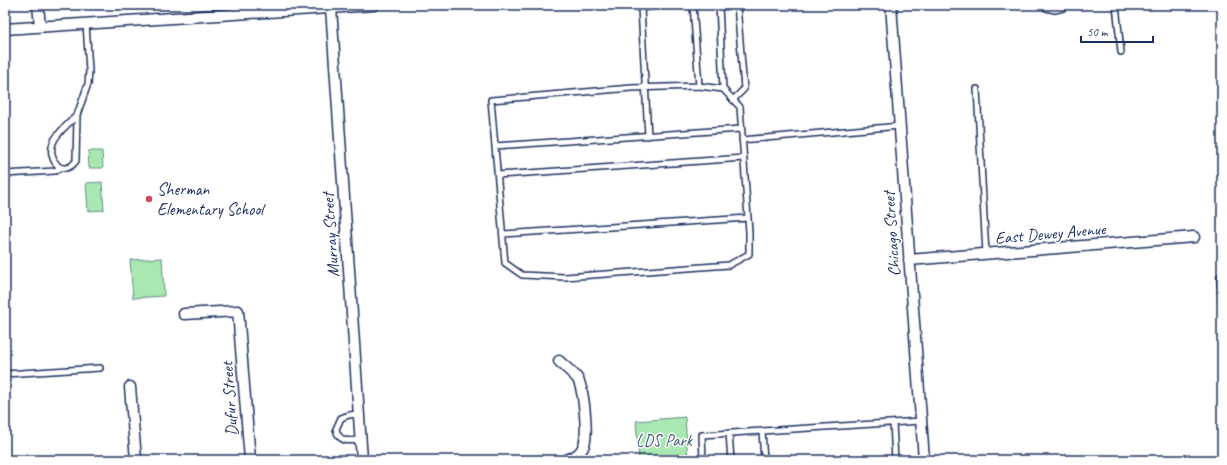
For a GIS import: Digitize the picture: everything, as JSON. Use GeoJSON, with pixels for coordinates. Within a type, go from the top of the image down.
{"type":"FeatureCollection","features":[{"type":"Feature","properties":{"kind":"street"},"geometry":{"type":"LineString","coordinates":[[38,5],[40,26]]}},
{"type":"Feature","properties":{"kind":"street"},"geometry":{"type":"LineString","coordinates":[[5,29],[86,23],[222,9],[374,5]]}},
{"type":"Feature","properties":{"kind":"street","name":"Chicago Street"},"geometry":{"type":"LineString","coordinates":[[891,5],[924,460]]}},
{"type":"Feature","properties":{"kind":"street","name":"Murray Street"},"geometry":{"type":"LineString","coordinates":[[330,7],[362,460]]}},
{"type":"Feature","properties":{"kind":"street","name":"East Dewey Avenue"},"geometry":{"type":"LineString","coordinates":[[909,260],[1194,238]]}},
{"type":"Feature","properties":{"kind":"street","name":"Dufur Street"},"geometry":{"type":"LineString","coordinates":[[184,314],[238,311],[250,460]]}},
{"type":"Feature","properties":{"kind":"street"},"geometry":{"type":"LineString","coordinates":[[558,361],[576,378],[582,389],[585,431],[584,445],[576,456],[566,460]]}},
{"type":"Feature","properties":{"kind":"street"},"geometry":{"type":"LineString","coordinates":[[130,387],[136,460]]}},
{"type":"Feature","properties":{"kind":"lane"},"geometry":{"type":"LineString","coordinates":[[648,136],[647,88],[641,8],[668,5]]}},
{"type":"Feature","properties":{"kind":"lane"},"geometry":{"type":"LineString","coordinates":[[693,5],[699,86]]}},
{"type":"Feature","properties":{"kind":"lane"},"geometry":{"type":"LineString","coordinates":[[719,5],[723,89],[740,107],[748,218],[749,254],[729,265],[565,277],[522,276],[505,263],[491,100],[647,88],[699,86],[723,89]]}},
{"type":"Feature","properties":{"kind":"lane"},"geometry":{"type":"LineString","coordinates":[[733,100],[744,89],[737,5]]}},
{"type":"Feature","properties":{"kind":"lane"},"geometry":{"type":"LineString","coordinates":[[1044,5],[1046,8],[1055,10],[1063,8],[1064,5]]}},
{"type":"Feature","properties":{"kind":"lane"},"geometry":{"type":"LineString","coordinates":[[1116,5],[1121,52]]}},
{"type":"Feature","properties":{"kind":"lane"},"geometry":{"type":"LineString","coordinates":[[77,115],[56,136],[52,143],[52,156],[55,163],[60,168],[66,169],[72,166],[76,161],[77,115],[88,84],[89,71],[86,23]]}},
{"type":"Feature","properties":{"kind":"lane"},"geometry":{"type":"LineString","coordinates":[[977,89],[986,254]]}},
{"type":"Feature","properties":{"kind":"lane"},"geometry":{"type":"LineString","coordinates":[[742,140],[900,126]]}},
{"type":"Feature","properties":{"kind":"lane"},"geometry":{"type":"LineString","coordinates":[[495,146],[741,129]]}},
{"type":"Feature","properties":{"kind":"lane"},"geometry":{"type":"LineString","coordinates":[[498,175],[744,158]]}},
{"type":"Feature","properties":{"kind":"lane"},"geometry":{"type":"LineString","coordinates":[[5,174],[55,171],[60,168]]}},
{"type":"Feature","properties":{"kind":"lane"},"geometry":{"type":"LineString","coordinates":[[503,234],[748,218]]}},
{"type":"Feature","properties":{"kind":"lane"},"geometry":{"type":"LineString","coordinates":[[1220,277],[1222,307]]}},
{"type":"Feature","properties":{"kind":"lane"},"geometry":{"type":"LineString","coordinates":[[5,374],[100,368]]}},
{"type":"Feature","properties":{"kind":"lane"},"geometry":{"type":"LineString","coordinates":[[358,414],[348,415],[341,418],[336,429],[342,440],[361,440]]}},
{"type":"Feature","properties":{"kind":"lane"},"geometry":{"type":"LineString","coordinates":[[704,460],[702,435],[921,421]]}},
{"type":"Feature","properties":{"kind":"lane"},"geometry":{"type":"LineString","coordinates":[[893,423],[895,460]]}},
{"type":"Feature","properties":{"kind":"lane"},"geometry":{"type":"LineString","coordinates":[[762,431],[764,460]]}},
{"type":"Feature","properties":{"kind":"lane"},"geometry":{"type":"LineString","coordinates":[[730,433],[731,460]]}},
{"type":"Feature","properties":{"kind":"green space"},"geometry":{"type":"Polygon","coordinates":[[[88,151],[102,151],[103,168],[89,168],[88,151]]]}},
{"type":"Feature","properties":{"kind":"green space"},"geometry":{"type":"Polygon","coordinates":[[[102,182],[104,210],[88,211],[86,183],[102,182]]]}},
{"type":"Feature","properties":{"kind":"green space"},"geometry":{"type":"Polygon","coordinates":[[[162,258],[164,296],[133,298],[130,260],[162,258]]]}},
{"type":"Feature","properties":{"kind":"green space","name":"LDS Park"},"geometry":{"type":"Polygon","coordinates":[[[685,417],[688,460],[639,460],[636,421],[685,417]]]}},
{"type":"Feature","properties":{"kind":"place","name":"Sherman Elementary School"},"geometry":{"type":"Point","coordinates":[149,199]}}]}
